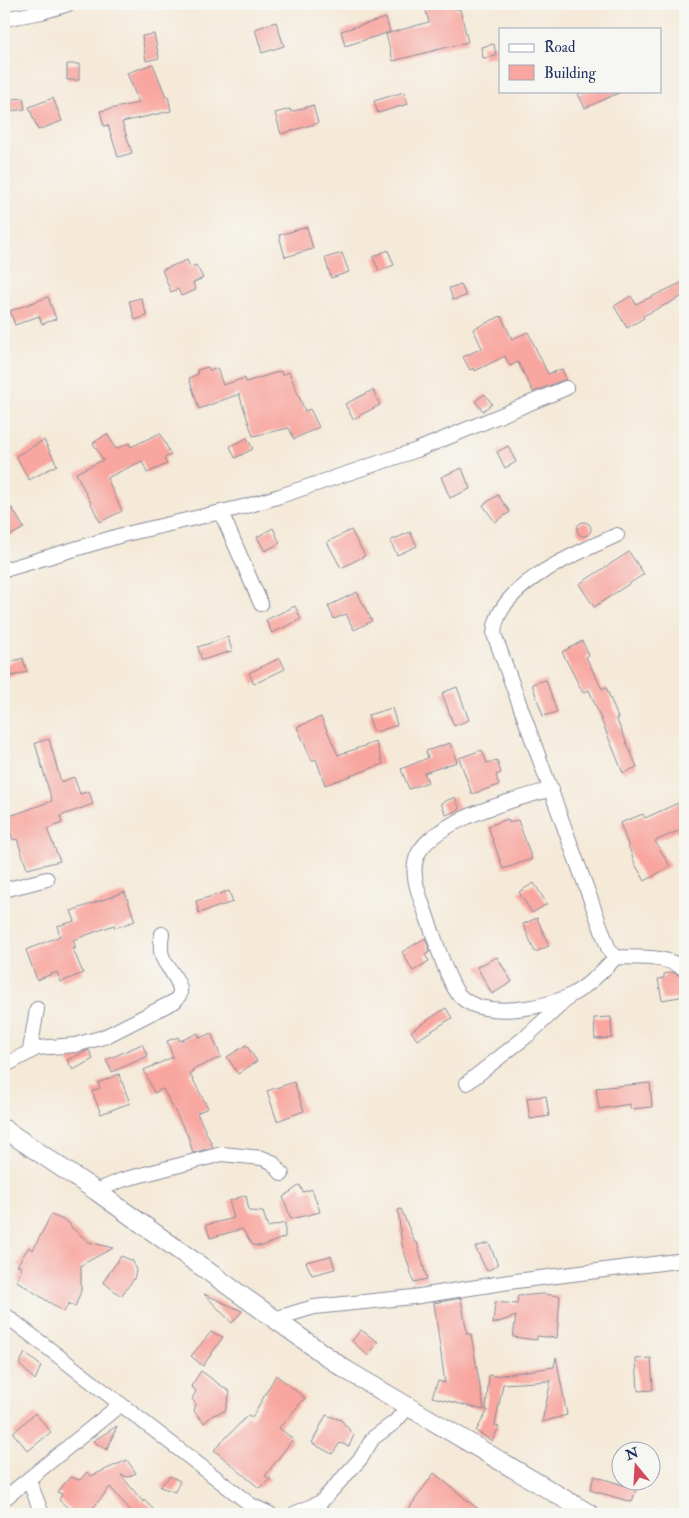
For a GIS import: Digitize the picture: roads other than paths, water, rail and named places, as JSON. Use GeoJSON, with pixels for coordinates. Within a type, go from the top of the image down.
{"type":"FeatureCollection","features":[{"type":"Feature","properties":{"kind":"street"},"geometry":{"type":"LineString","coordinates":[[4,19],[26,9],[68,4]]}},
{"type":"Feature","properties":{"kind":"street"},"geometry":{"type":"LineString","coordinates":[[4,570],[122,535],[280,496],[417,450],[566,388]]}},
{"type":"Feature","properties":{"kind":"street"},"geometry":{"type":"LineString","coordinates":[[221,512],[261,604]]}},
{"type":"Feature","properties":{"kind":"street"},"geometry":{"type":"LineString","coordinates":[[617,535],[549,568],[532,580],[509,600],[494,624],[495,640],[552,789],[609,950],[616,958],[682,963]]}},
{"type":"Feature","properties":{"kind":"street"},"geometry":{"type":"LineString","coordinates":[[552,789],[467,816],[433,838],[418,853],[415,874],[419,893],[438,945],[460,996],[490,1009],[513,1010],[538,1006],[572,994]]}},
{"type":"Feature","properties":{"kind":"street"},"geometry":{"type":"LineString","coordinates":[[4,890],[47,879]]}},
{"type":"Feature","properties":{"kind":"street"},"geometry":{"type":"LineString","coordinates":[[4,1066],[30,1050],[83,1044],[104,1037],[175,1001],[180,994],[180,989],[161,956],[159,948],[162,934]]}},
{"type":"Feature","properties":{"kind":"street"},"geometry":{"type":"LineString","coordinates":[[467,1083],[528,1035],[572,994],[588,983],[616,958]]}},
{"type":"Feature","properties":{"kind":"street"},"geometry":{"type":"LineString","coordinates":[[30,1050],[37,1009]]}},
{"type":"Feature","properties":{"kind":"street"},"geometry":{"type":"LineString","coordinates":[[4,1129],[96,1191],[343,1368],[590,1514]]}},
{"type":"Feature","properties":{"kind":"street"},"geometry":{"type":"LineString","coordinates":[[96,1191],[122,1180],[222,1154],[262,1158],[272,1162],[282,1174]]}},
{"type":"Feature","properties":{"kind":"street"},"geometry":{"type":"LineString","coordinates":[[274,1319],[314,1307],[413,1297],[516,1281],[685,1260]]}},
{"type":"Feature","properties":{"kind":"street"},"geometry":{"type":"LineString","coordinates":[[4,1314],[121,1404],[246,1510],[270,1514]]}},
{"type":"Feature","properties":{"kind":"street"},"geometry":{"type":"LineString","coordinates":[[4,1499],[30,1480],[121,1404]]}},
{"type":"Feature","properties":{"kind":"street"},"geometry":{"type":"LineString","coordinates":[[294,1514],[321,1502],[361,1458],[373,1438],[395,1422],[408,1407]]}},
{"type":"Feature","properties":{"kind":"street"},"geometry":{"type":"LineString","coordinates":[[30,1480],[42,1514]]}}]}
